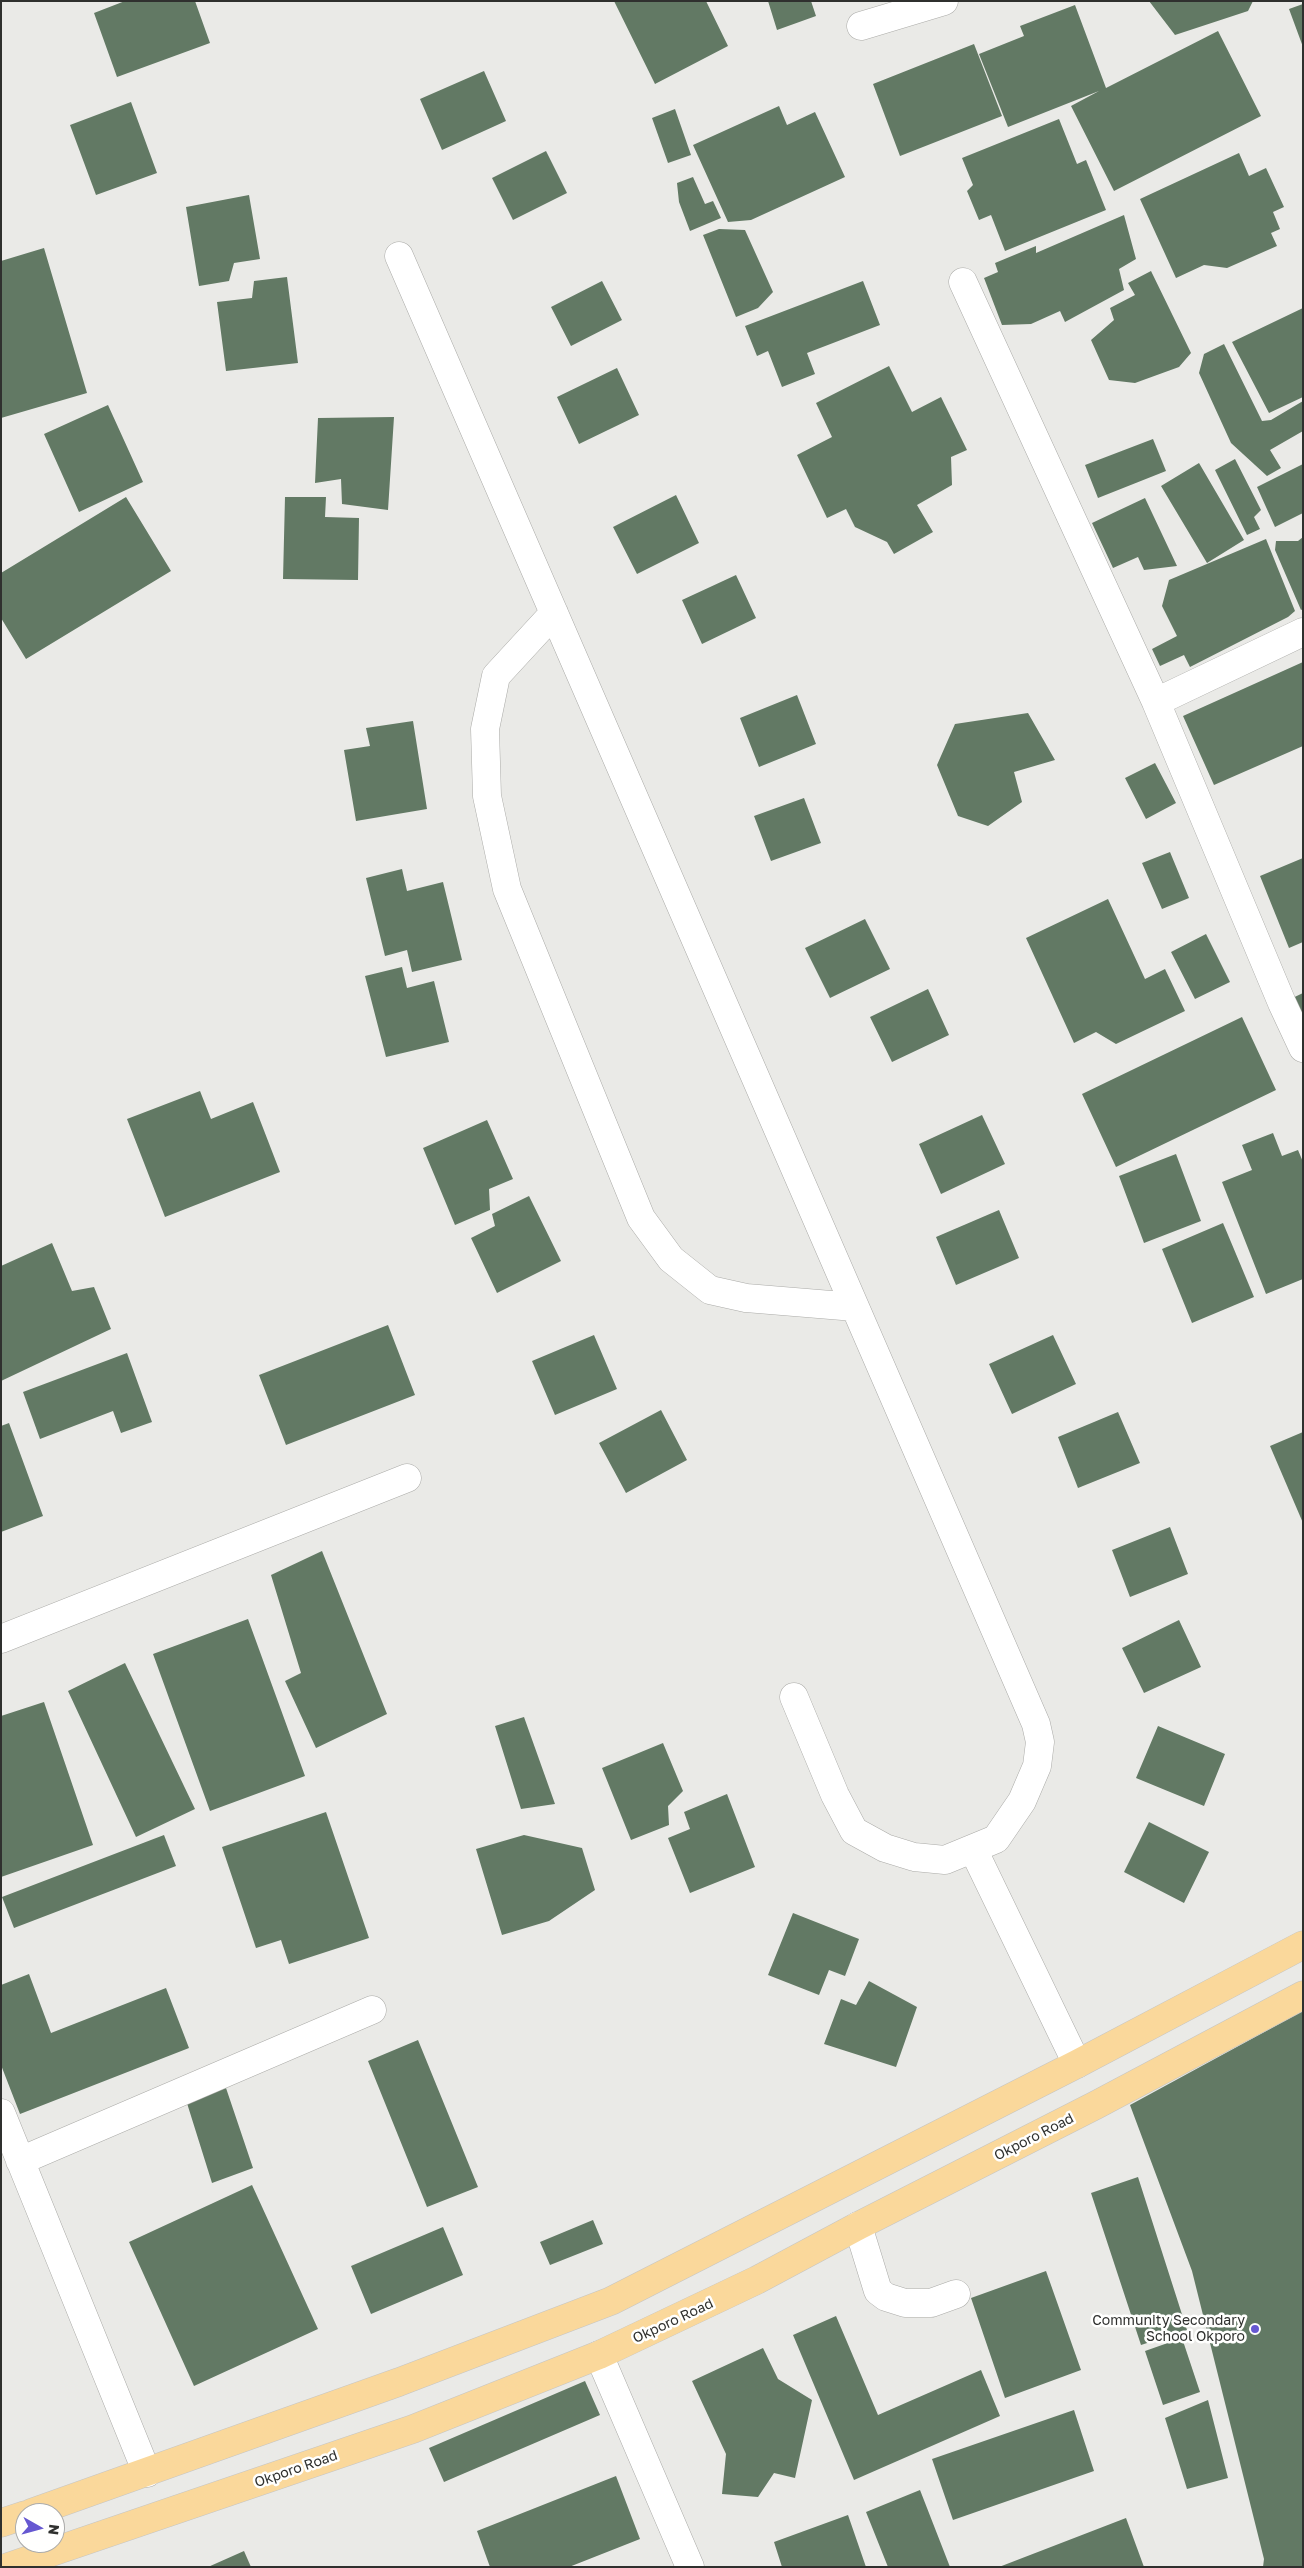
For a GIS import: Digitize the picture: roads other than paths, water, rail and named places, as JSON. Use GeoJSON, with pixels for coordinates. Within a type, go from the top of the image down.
{"type":"FeatureCollection","features":[{"type":"Feature","properties":{"kind":"main road"},"geometry":{"type":"LineString","coordinates":[[60,2503],[399,2382],[611,2301],[1077,2064],[1303,1945]]}},
{"type":"Feature","properties":{"kind":"main road","name":"Okporo Road"},"geometry":{"type":"LineString","coordinates":[[8,2567],[413,2429],[599,2355],[685,2316],[1096,2105],[1303,1995]]}},
{"type":"Feature","properties":{"kind":"main road"},"geometry":{"type":"LineString","coordinates":[[1,2523],[15,2518]]}},
{"type":"Feature","properties":{"kind":"street"},"geometry":{"type":"LineString","coordinates":[[861,26],[944,1]]}},
{"type":"Feature","properties":{"kind":"street"},"geometry":{"type":"LineString","coordinates":[[399,256],[1036,1724],[1040,1742],[1037,1766],[1022,1801],[996,1839],[945,1860],[914,1857],[884,1848],[854,1830],[835,1795],[794,1697]]}},
{"type":"Feature","properties":{"kind":"street"},"geometry":{"type":"LineString","coordinates":[[963,282],[1156,702],[1282,1004],[1303,1048]]}},
{"type":"Feature","properties":{"kind":"street"},"geometry":{"type":"LineString","coordinates":[[554,613],[496,676],[486,730],[487,796],[508,889],[641,1218],[671,1259],[710,1290],[746,1298],[855,1307]]}},
{"type":"Feature","properties":{"kind":"street"},"geometry":{"type":"LineString","coordinates":[[1156,702],[1303,632]]}},
{"type":"Feature","properties":{"kind":"street"},"geometry":{"type":"LineString","coordinates":[[1,1639],[407,1478]]}},
{"type":"Feature","properties":{"kind":"street"},"geometry":{"type":"LineString","coordinates":[[973,1848],[1077,2064]]}},
{"type":"Feature","properties":{"kind":"street"},"geometry":{"type":"LineString","coordinates":[[20,2161],[372,2010]]}},
{"type":"Feature","properties":{"kind":"street"},"geometry":{"type":"LineString","coordinates":[[1,2114],[147,2473]]}},
{"type":"Feature","properties":{"kind":"street"},"geometry":{"type":"LineString","coordinates":[[858,2226],[878,2291],[886,2297],[905,2303],[931,2303],[956,2294]]}},
{"type":"Feature","properties":{"kind":"street"},"geometry":{"type":"LineString","coordinates":[[599,2355],[690,2567]]}},
{"type":"Feature","properties":{"kind":"place","name":"Community Secondary School Okporo"},"geometry":{"type":"Point","coordinates":[1255,2329]}}]}
